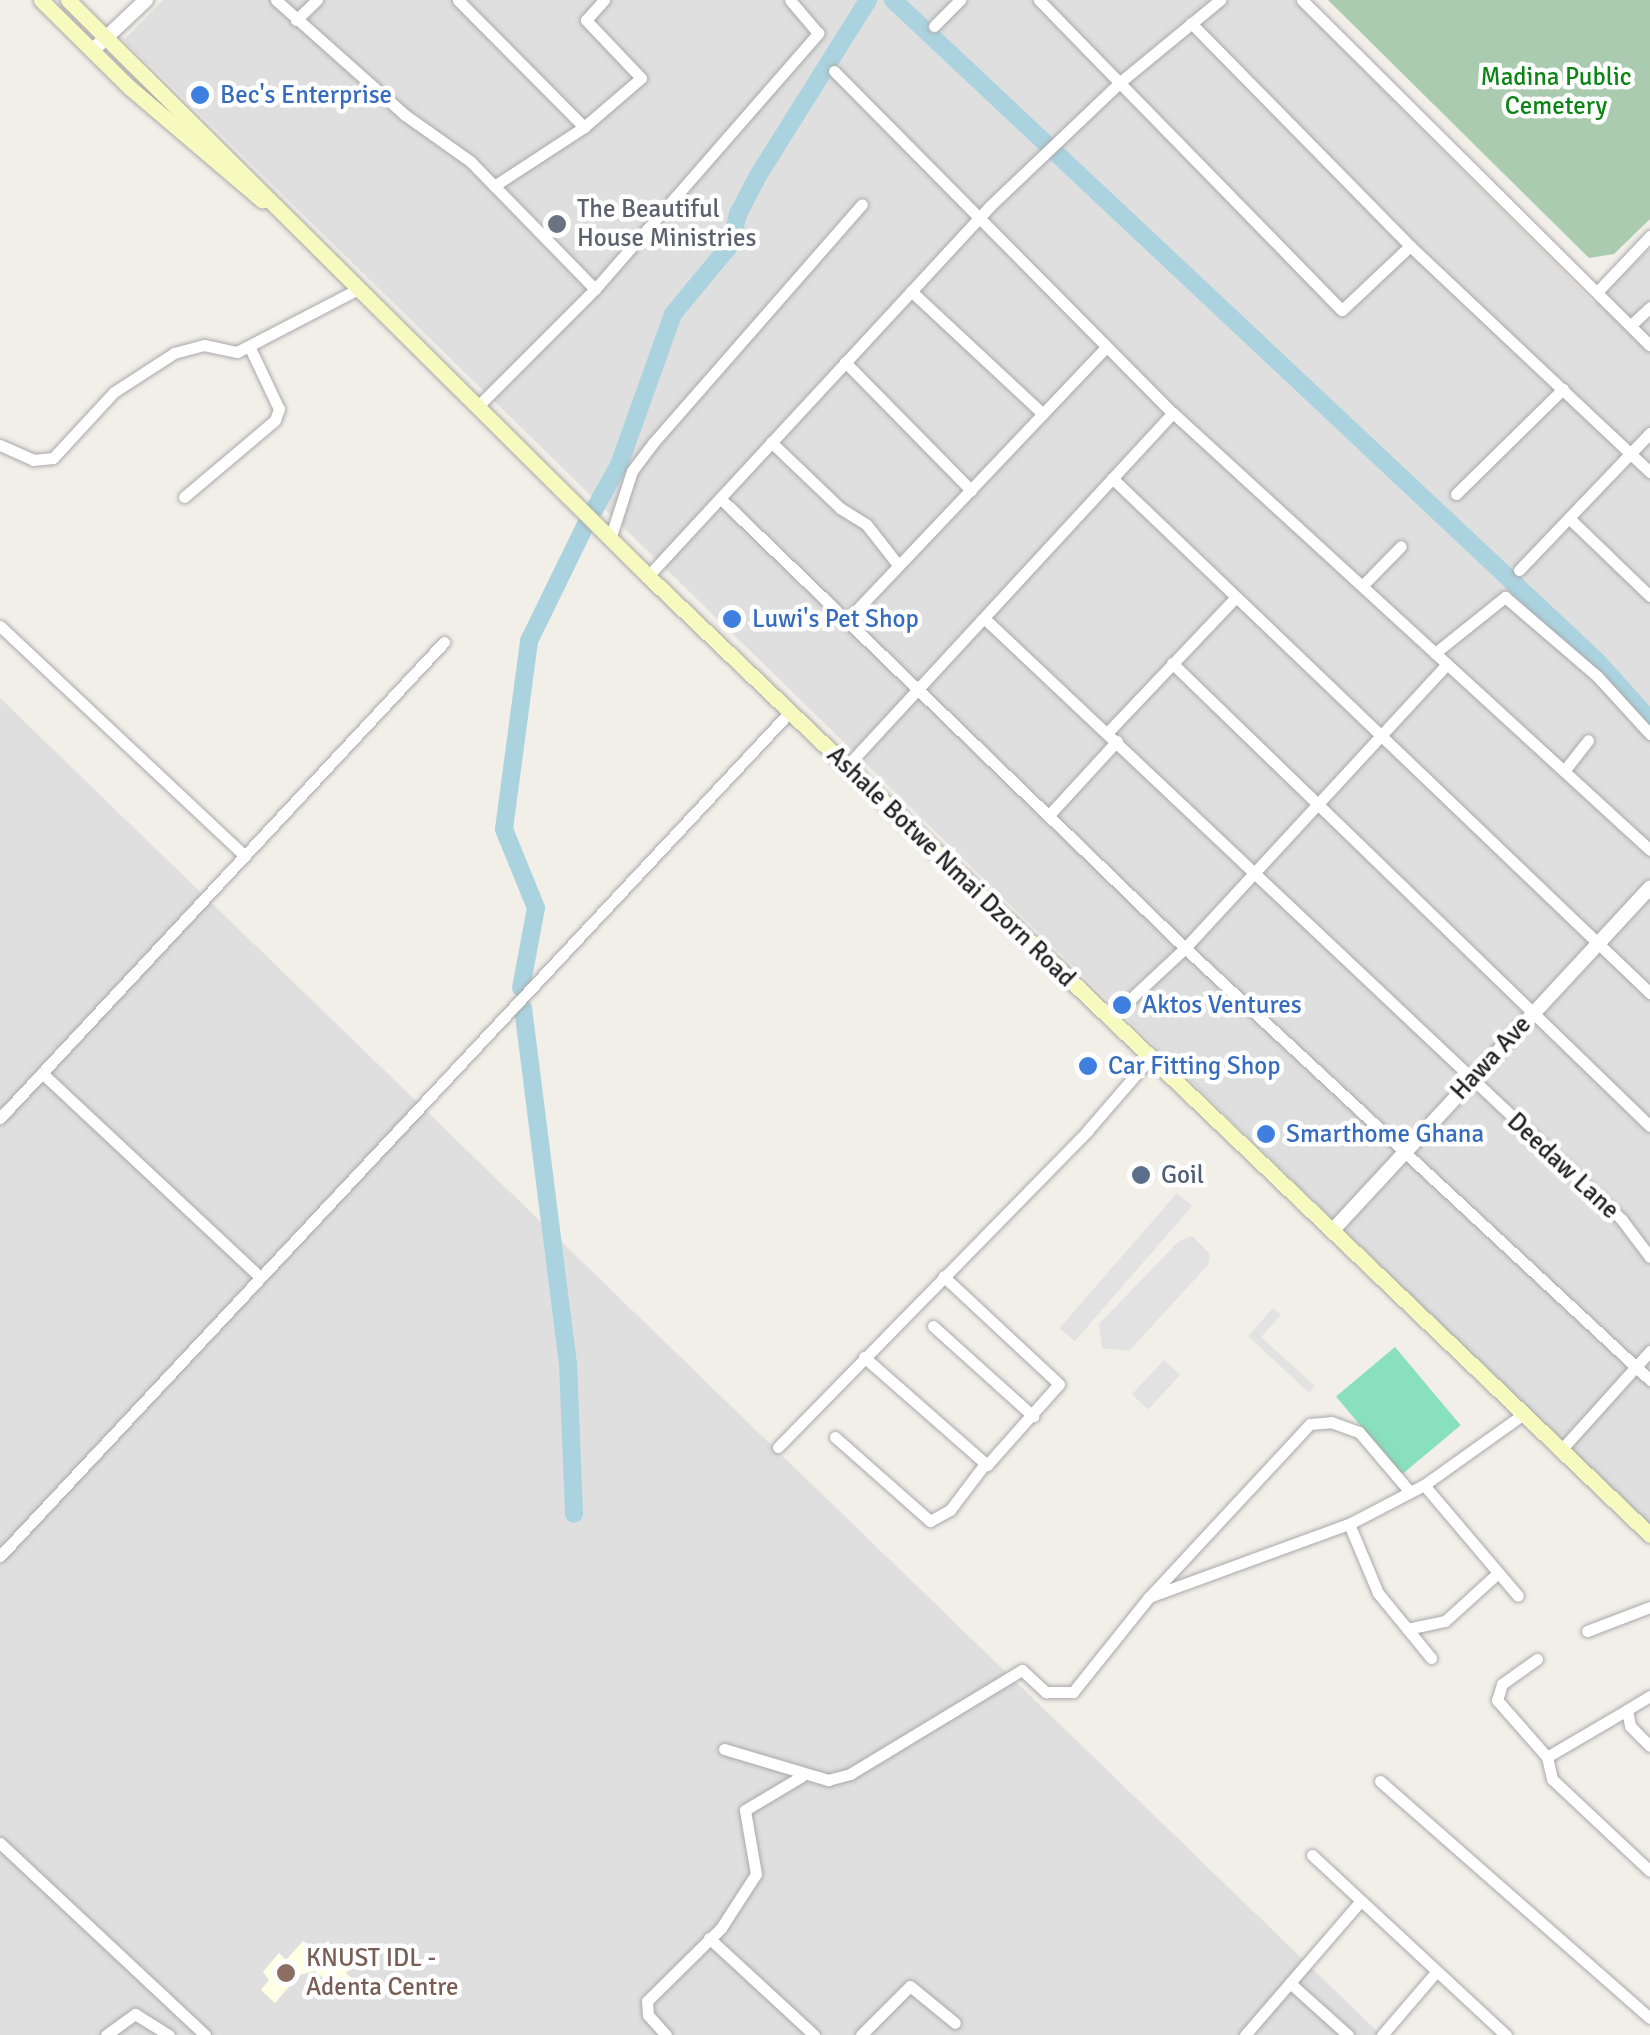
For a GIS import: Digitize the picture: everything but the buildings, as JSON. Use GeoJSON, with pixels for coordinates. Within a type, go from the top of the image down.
{"type":"FeatureCollection","features":[{"type":"Feature","properties":{"kind":"main road","name":"Ashale Botwe Nmai Dzorn Road"},"geometry":{"type":"LineString","coordinates":[[41,0],[196,148],[304,234]]}},
{"type":"Feature","properties":{"kind":"main road","name":"Ashale Botwe Nmai Dzorn Road"},"geometry":{"type":"LineString","coordinates":[[68,0],[789,713],[1650,1535]]}},
{"type":"Feature","properties":{"kind":"street"},"geometry":{"type":"LineString","coordinates":[[94,50],[146,0]]}},
{"type":"Feature","properties":{"kind":"street"},"geometry":{"type":"LineString","coordinates":[[276,0],[494,186],[594,289]]}},
{"type":"Feature","properties":{"kind":"street"},"geometry":{"type":"LineString","coordinates":[[296,20],[317,0]]}},
{"type":"Feature","properties":{"kind":"street"},"geometry":{"type":"LineString","coordinates":[[458,0],[584,127]]}},
{"type":"Feature","properties":{"kind":"street"},"geometry":{"type":"LineString","coordinates":[[494,186],[549,144],[584,127],[642,76],[586,20],[604,0]]}},
{"type":"Feature","properties":{"kind":"street"},"geometry":{"type":"LineString","coordinates":[[477,407],[594,289],[816,36],[817,25],[790,0]]}},
{"type":"Feature","properties":{"kind":"street"},"geometry":{"type":"LineString","coordinates":[[934,26],[960,0]]}},
{"type":"Feature","properties":{"kind":"street"},"geometry":{"type":"LineString","coordinates":[[1038,0],[1342,310],[1410,246]]}},
{"type":"Feature","properties":{"kind":"street"},"geometry":{"type":"LineString","coordinates":[[648,576],[976,219],[1119,83],[1220,0]]}},
{"type":"Feature","properties":{"kind":"street"},"geometry":{"type":"LineString","coordinates":[[1302,0],[1650,345]]}},
{"type":"Feature","properties":{"kind":"street"},"geometry":{"type":"LineString","coordinates":[[1191,23],[1410,246],[1650,472]]}},
{"type":"Feature","properties":{"kind":"street"},"geometry":{"type":"LineString","coordinates":[[834,71],[960,194],[976,219],[1173,414],[1650,850]]}},
{"type":"Feature","properties":{"kind":"street"},"geometry":{"type":"LineString","coordinates":[[610,539],[632,472],[653,444],[862,204]]}},
{"type":"Feature","properties":{"kind":"street"},"geometry":{"type":"LineString","coordinates":[[1598,291],[1650,236]]}},
{"type":"Feature","properties":{"kind":"street"},"geometry":{"type":"LineString","coordinates":[[0,446],[34,460],[53,458],[114,392],[174,353],[204,346],[226,353],[250,348],[360,288]]}},
{"type":"Feature","properties":{"kind":"street"},"geometry":{"type":"LineString","coordinates":[[911,291],[1042,413]]}},
{"type":"Feature","properties":{"kind":"street"},"geometry":{"type":"LineString","coordinates":[[1631,325],[1650,307]]}},
{"type":"Feature","properties":{"kind":"street"},"geometry":{"type":"LineString","coordinates":[[184,497],[274,420],[279,410],[250,348]]}},
{"type":"Feature","properties":{"kind":"street"},"geometry":{"type":"LineString","coordinates":[[848,619],[1106,348]]}},
{"type":"Feature","properties":{"kind":"street"},"geometry":{"type":"LineString","coordinates":[[844,362],[971,490]]}},
{"type":"Feature","properties":{"kind":"street"},"geometry":{"type":"LineString","coordinates":[[1456,494],[1563,389]]}},
{"type":"Feature","properties":{"kind":"street"},"geometry":{"type":"LineString","coordinates":[[846,767],[1173,414]]}},
{"type":"Feature","properties":{"kind":"street"},"geometry":{"type":"LineString","coordinates":[[1519,570],[1572,521],[1650,434]]}},
{"type":"Feature","properties":{"kind":"street"},"geometry":{"type":"LineString","coordinates":[[772,442],[840,508],[866,524],[898,565]]}},
{"type":"Feature","properties":{"kind":"street"},"geometry":{"type":"LineString","coordinates":[[1112,478],[1650,992]]}},
{"type":"Feature","properties":{"kind":"street"},"geometry":{"type":"LineString","coordinates":[[720,498],[1185,948],[1650,1380]]}},
{"type":"Feature","properties":{"kind":"street"},"geometry":{"type":"LineString","coordinates":[[1572,521],[1650,596]]}},
{"type":"Feature","properties":{"kind":"street"},"geometry":{"type":"LineString","coordinates":[[1363,586],[1400,546]]}},
{"type":"Feature","properties":{"kind":"street"},"geometry":{"type":"LineString","coordinates":[[1050,814],[1172,663],[1236,597]]}},
{"type":"Feature","properties":{"kind":"street"},"geometry":{"type":"LineString","coordinates":[[1434,653],[1506,598],[1596,676],[1650,734]]}},
{"type":"Feature","properties":{"kind":"street","name":"Deedaw Lane"},"geometry":{"type":"LineString","coordinates":[[985,618],[1622,1220],[1650,1256]]}},
{"type":"Feature","properties":{"kind":"street"},"geometry":{"type":"LineString","coordinates":[[0,626],[242,853]]}},
{"type":"Feature","properties":{"kind":"street"},"geometry":{"type":"LineString","coordinates":[[0,1118],[242,853],[444,642]]}},
{"type":"Feature","properties":{"kind":"street"},"geometry":{"type":"LineString","coordinates":[[1172,663],[1650,1126]]}},
{"type":"Feature","properties":{"kind":"street"},"geometry":{"type":"LineString","coordinates":[[1110,1018],[1185,948],[1447,664]]}},
{"type":"Feature","properties":{"kind":"street"},"geometry":{"type":"LineString","coordinates":[[0,1556],[789,713]]}},
{"type":"Feature","properties":{"kind":"street"},"geometry":{"type":"LineString","coordinates":[[1564,771],[1588,740]]}},
{"type":"Feature","properties":{"kind":"street","name":"Hawa Ave"},"geometry":{"type":"LineString","coordinates":[[1332,1230],[1650,886]]}},
{"type":"Feature","properties":{"kind":"street"},"geometry":{"type":"LineString","coordinates":[[778,1447],[1150,1057]]}},
{"type":"Feature","properties":{"kind":"street"},"geometry":{"type":"LineString","coordinates":[[42,1072],[260,1277]]}},
{"type":"Feature","properties":{"kind":"street"},"geometry":{"type":"LineString","coordinates":[[835,1436],[930,1521],[950,1510],[984,1466],[1060,1384],[943,1276]]}},
{"type":"Feature","properties":{"kind":"street"},"geometry":{"type":"LineString","coordinates":[[933,1326],[1033,1416]]}},
{"type":"Feature","properties":{"kind":"street"},"geometry":{"type":"LineString","coordinates":[[1560,1451],[1650,1351]]}},
{"type":"Feature","properties":{"kind":"street"},"geometry":{"type":"LineString","coordinates":[[864,1357],[984,1466]]}},
{"type":"Feature","properties":{"kind":"street"},"geometry":{"type":"LineString","coordinates":[[1150,1597],[1349,1524],[1424,1484],[1522,1416]]}},
{"type":"Feature","properties":{"kind":"street"},"geometry":{"type":"LineString","coordinates":[[724,1749],[802,1776],[828,1780],[850,1774],[1022,1670],[1046,1692],[1072,1692],[1150,1597],[1310,1424],[1331,1422],[1359,1432],[1410,1492]]}},
{"type":"Feature","properties":{"kind":"street"},"geometry":{"type":"LineString","coordinates":[[1424,1484],[1518,1596]]}},
{"type":"Feature","properties":{"kind":"street"},"geometry":{"type":"LineString","coordinates":[[1349,1524],[1363,1566],[1431,1658]]}},
{"type":"Feature","properties":{"kind":"street"},"geometry":{"type":"LineString","coordinates":[[1407,1629],[1445,1622],[1498,1573]]}},
{"type":"Feature","properties":{"kind":"street"},"geometry":{"type":"LineString","coordinates":[[1588,1631],[1650,1607]]}},
{"type":"Feature","properties":{"kind":"street"},"geometry":{"type":"LineString","coordinates":[[1538,1659],[1502,1684],[1497,1700],[1547,1757],[1552,1779],[1650,1871]]}},
{"type":"Feature","properties":{"kind":"street"},"geometry":{"type":"LineString","coordinates":[[1547,1757],[1650,1696]]}},
{"type":"Feature","properties":{"kind":"street"},"geometry":{"type":"LineString","coordinates":[[1627,1710],[1630,1726],[1650,1746]]}},
{"type":"Feature","properties":{"kind":"street"},"geometry":{"type":"LineString","coordinates":[[666,2035],[648,2015],[648,2001],[709,1938],[756,1874],[745,1810],[802,1776]]}},
{"type":"Feature","properties":{"kind":"street"},"geometry":{"type":"LineString","coordinates":[[1380,1781],[1650,2018]]}},
{"type":"Feature","properties":{"kind":"street"},"geometry":{"type":"LineString","coordinates":[[0,1843],[204,2035]]}},
{"type":"Feature","properties":{"kind":"street"},"geometry":{"type":"LineString","coordinates":[[1312,1855],[1506,2035]]}},
{"type":"Feature","properties":{"kind":"street"},"geometry":{"type":"LineString","coordinates":[[1245,2035],[1360,1902]]}},
{"type":"Feature","properties":{"kind":"street"},"geometry":{"type":"LineString","coordinates":[[709,1938],[814,2035]]}},
{"type":"Feature","properties":{"kind":"street"},"geometry":{"type":"LineString","coordinates":[[1382,2035],[1436,1972]]}},
{"type":"Feature","properties":{"kind":"street"},"geometry":{"type":"LineString","coordinates":[[1290,1983],[1348,2035]]}},
{"type":"Feature","properties":{"kind":"street"},"geometry":{"type":"LineString","coordinates":[[861,2035],[910,1986],[955,2022]]}},
{"type":"Feature","properties":{"kind":"street"},"geometry":{"type":"LineString","coordinates":[[106,2035],[135,2014],[169,2035]]}},
{"type":"Feature","properties":{"kind":"shaded area"},"geometry":{"type":"Polygon","coordinates":[[[163,0],[1294,0],[1594,303],[1650,248],[1650,1529],[124,40],[163,0]]]}},
{"type":"Feature","properties":{"kind":"shaded area"},"geometry":{"type":"Polygon","coordinates":[[[0,698],[982,1649],[1381,2035],[0,2035],[0,698]]]}},
{"type":"Feature","properties":{"kind":"shaded area"},"geometry":{"type":"Polygon","coordinates":[[[1177,1193],[1192,1206],[1075,1341],[1060,1328],[1177,1193]]]}},
{"type":"Feature","properties":{"kind":"shaded area"},"geometry":{"type":"Polygon","coordinates":[[[1192,1236],[1210,1254],[1208,1265],[1129,1351],[1102,1348],[1099,1324],[1179,1241],[1192,1236]]]}},
{"type":"Feature","properties":{"kind":"shaded area"},"geometry":{"type":"Polygon","coordinates":[[[1273,1308],[1281,1315],[1261,1337],[1315,1386],[1309,1393],[1248,1336],[1273,1308]]]}},
{"type":"Feature","properties":{"kind":"shaded area"},"geometry":{"type":"Polygon","coordinates":[[[1164,1360],[1180,1375],[1148,1409],[1132,1394],[1164,1360]]]}},
{"type":"Feature","properties":{"kind":"shaded area","name":"KNUST IDL - Adenta Centre"},"geometry":{"type":"Polygon","coordinates":[[[303,1941],[324,1953],[332,1946],[353,1965],[346,1973],[353,1980],[341,1994],[315,1971],[299,1975],[275,2003],[261,1990],[269,1980],[263,1972],[279,1953],[286,1960],[303,1941]]]}},
{"type":"Feature","properties":{"kind":"green space","name":"Madina Public Cemetery"},"geometry":{"type":"Polygon","coordinates":[[[1328,0],[1650,0],[1650,219],[1614,254],[1589,258],[1328,0]]]}},
{"type":"Feature","properties":{"kind":"green space"},"geometry":{"type":"Polygon","coordinates":[[[1395,1347],[1461,1425],[1402,1475],[1336,1396],[1395,1347]]]}},
{"type":"Feature","properties":{"kind":"waterway"},"geometry":{"type":"LineString","coordinates":[[594,510],[619,465],[673,314],[731,244],[738,214],[759,174],[868,0]]}},
{"type":"Feature","properties":{"kind":"waterway"},"geometry":{"type":"LineString","coordinates":[[893,0],[1597,661],[1650,720]]}},
{"type":"Feature","properties":{"kind":"waterway"},"geometry":{"type":"LineString","coordinates":[[521,988],[536,908],[504,829],[529,641],[585,526]]}},
{"type":"Feature","properties":{"kind":"waterway"},"geometry":{"type":"LineString","coordinates":[[523,1008],[568,1363],[574,1514]]}},
{"type":"Feature","properties":{"kind":"place","name":"Bec's Enterprise"},"geometry":{"type":"Point","coordinates":[200,95]}},
{"type":"Feature","properties":{"kind":"place","name":"The Beautiful House Ministries"},"geometry":{"type":"Point","coordinates":[557,224]}},
{"type":"Feature","properties":{"kind":"place","name":"Luwi's Pet Shop"},"geometry":{"type":"Point","coordinates":[732,619]}},
{"type":"Feature","properties":{"kind":"place","name":"Aktos Ventures"},"geometry":{"type":"Point","coordinates":[1122,1005]}},
{"type":"Feature","properties":{"kind":"place","name":"Car Fitting Shop"},"geometry":{"type":"Point","coordinates":[1088,1066]}},
{"type":"Feature","properties":{"kind":"place","name":"Smarthome Ghana"},"geometry":{"type":"Point","coordinates":[1266,1134]}},
{"type":"Feature","properties":{"kind":"place","name":"Goil"},"geometry":{"type":"Point","coordinates":[1141,1175]}},
{"type":"Feature","properties":{"kind":"place","name":"KNUST IDL - Adenta Centre"},"geometry":{"type":"Point","coordinates":[286,1973]}}]}
